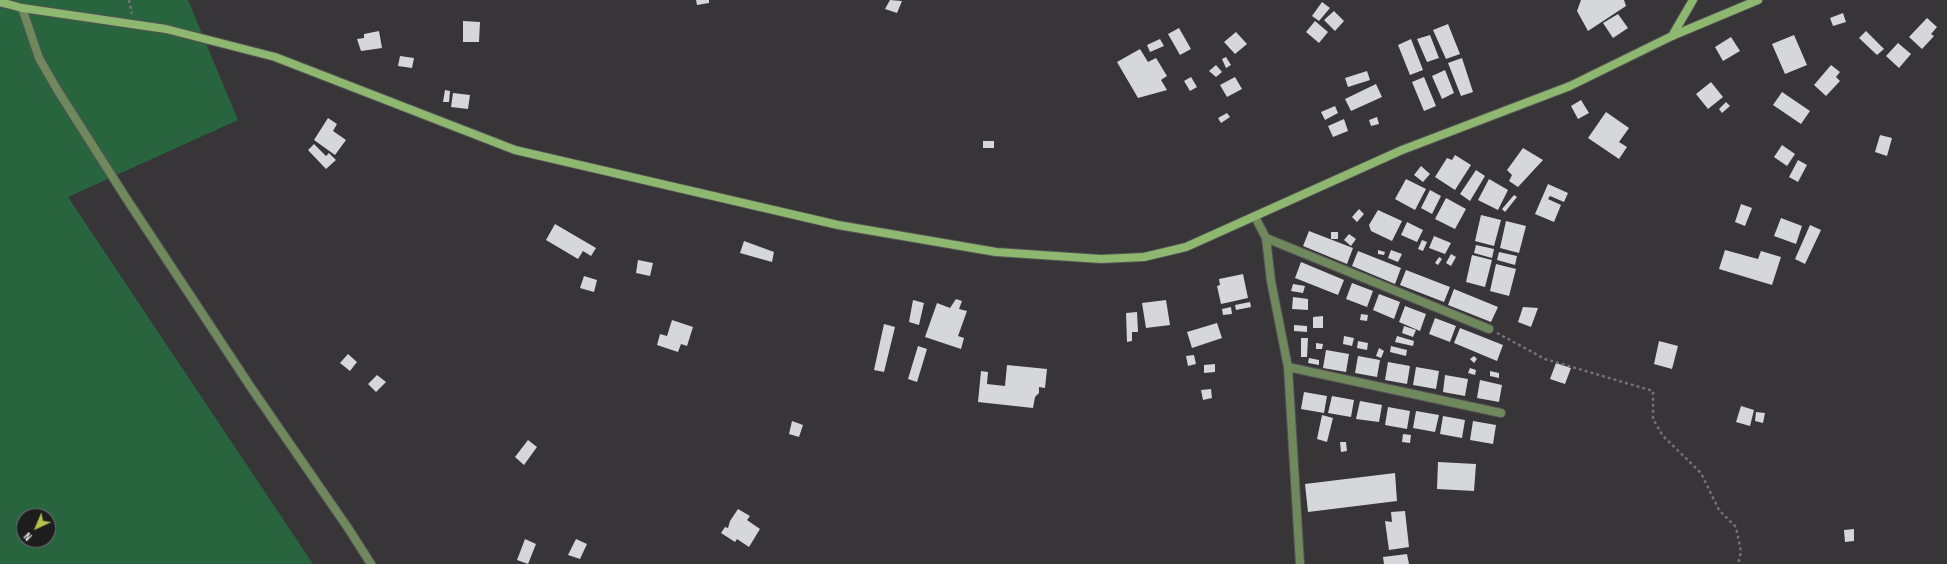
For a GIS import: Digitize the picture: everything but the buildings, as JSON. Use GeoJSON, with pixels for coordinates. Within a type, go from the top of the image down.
{"type":"FeatureCollection","features":[{"type":"Feature","properties":{"kind":"main road"},"geometry":{"type":"LineString","coordinates":[[1672,36],[1693,0]]}},
{"type":"Feature","properties":{"kind":"main road"},"geometry":{"type":"LineString","coordinates":[[0,2],[22,8],[166,29],[275,57],[515,150],[838,225],[996,252],[1101,258],[1144,257],[1186,247],[1402,150],[1570,86],[1672,36],[1758,0]]}},
{"type":"Feature","properties":{"kind":"street"},"geometry":{"type":"LineString","coordinates":[[22,8],[39,58],[62,97],[126,198],[371,564]]}},
{"type":"Feature","properties":{"kind":"street"},"geometry":{"type":"LineString","coordinates":[[1255,217],[1266,238],[1271,281],[1288,367],[1300,564]]}},
{"type":"Feature","properties":{"kind":"street"},"geometry":{"type":"LineString","coordinates":[[1266,238],[1489,329]]}},
{"type":"Feature","properties":{"kind":"street"},"geometry":{"type":"LineString","coordinates":[[1288,367],[1501,413]]}},
{"type":"Feature","properties":{"kind":"path"},"geometry":{"type":"LineString","coordinates":[[1489,329],[1545,359],[1653,391],[1653,418],[1663,436],[1701,473],[1719,510],[1736,527],[1741,552],[1738,564]]}},
{"type":"Feature","properties":{"kind":"green space"},"geometry":{"type":"Polygon","coordinates":[[[0,0],[188,0],[238,120],[68,197],[313,564],[0,564],[0,0]]]}}]}
